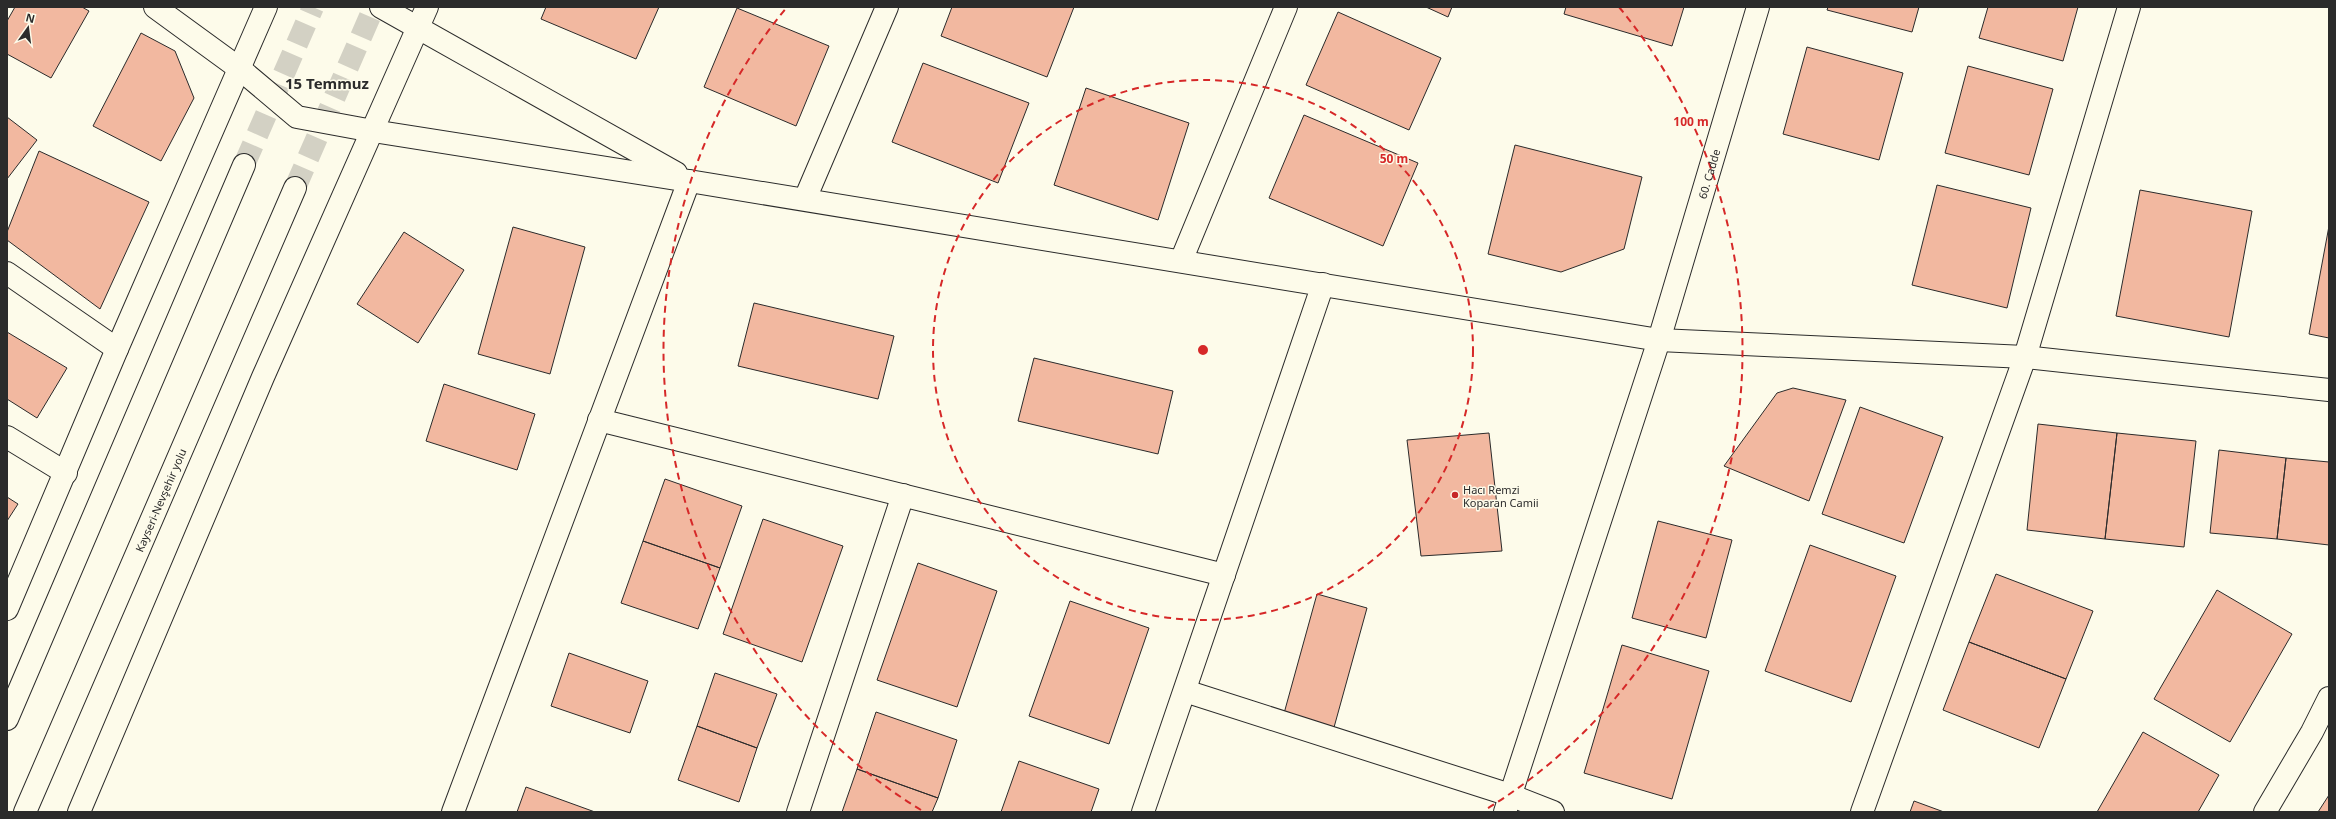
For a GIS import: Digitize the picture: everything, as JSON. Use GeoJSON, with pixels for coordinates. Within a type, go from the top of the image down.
{"type":"FeatureCollection","features":[{"type":"Feature","properties":{"kind":"main road"},"geometry":{"type":"LineString","coordinates":[[155,7],[240,69],[297,117],[373,131],[1323,284],[1658,340],[2025,357],[2329,390]]}},
{"type":"Feature","properties":{"kind":"main road"},"geometry":{"type":"LineString","coordinates":[[7,609],[66,473],[117,349],[266,7]]}},
{"type":"Feature","properties":{"kind":"main road"},"geometry":{"type":"LineString","coordinates":[[381,7],[424,13],[689,181]]}},
{"type":"Feature","properties":{"kind":"main road"},"geometry":{"type":"LineString","coordinates":[[805,200],[887,7]]}},
{"type":"Feature","properties":{"kind":"main road"},"geometry":{"type":"LineString","coordinates":[[1181,261],[1286,7]]}},
{"type":"Feature","properties":{"kind":"main road","name":"60. Cadde"},"geometry":{"type":"LineString","coordinates":[[1507,804],[1658,340],[1758,7]]}},
{"type":"Feature","properties":{"kind":"main road"},"geometry":{"type":"LineString","coordinates":[[1862,812],[2025,357],[2129,7]]}},
{"type":"Feature","properties":{"kind":"main road"},"geometry":{"type":"LineString","coordinates":[[79,812],[263,377],[424,13]]}},
{"type":"Feature","properties":{"kind":"main road"},"geometry":{"type":"LineString","coordinates":[[7,719],[244,165]]}},
{"type":"Feature","properties":{"kind":"main road"},"geometry":{"type":"LineString","coordinates":[[453,812],[689,181]]}},
{"type":"Feature","properties":{"kind":"main road","name":"Kayseri-Nevşehir yolu"},"geometry":{"type":"LineString","coordinates":[[25,812],[295,188]]}},
{"type":"Feature","properties":{"kind":"main road"},"geometry":{"type":"LineString","coordinates":[[7,274],[117,349]]}},
{"type":"Feature","properties":{"kind":"main road"},"geometry":{"type":"LineString","coordinates":[[1143,812],[1323,284]]}},
{"type":"Feature","properties":{"kind":"main road"},"geometry":{"type":"LineString","coordinates":[[599,420],[1224,575]]}},
{"type":"Feature","properties":{"kind":"main road"},"geometry":{"type":"LineString","coordinates":[[7,437],[66,473]]}},
{"type":"Feature","properties":{"kind":"main road"},"geometry":{"type":"LineString","coordinates":[[798,812],[903,495]]}},
{"type":"Feature","properties":{"kind":"main road"},"geometry":{"type":"LineString","coordinates":[[1184,691],[1507,804],[1553,812]]}},
{"type":"Feature","properties":{"kind":"main road"},"geometry":{"type":"LineString","coordinates":[[2265,812],[2321,734],[2329,698]]}},
{"type":"Feature","properties":{"kind":"building"},"geometry":{"type":"Polygon","coordinates":[[[15,7],[82,7],[89,11],[51,78],[7,54],[7,21],[15,7]]]}},
{"type":"Feature","properties":{"kind":"building"},"geometry":{"type":"Polygon","coordinates":[[[546,7],[659,7],[636,59],[541,19],[546,7]]]}},
{"type":"Feature","properties":{"kind":"building"},"geometry":{"type":"Polygon","coordinates":[[[952,7],[1074,7],[1047,77],[941,36],[952,7]]]}},
{"type":"Feature","properties":{"kind":"building"},"geometry":{"type":"Polygon","coordinates":[[[1426,7],[1452,7],[1448,17],[1426,7]]]}},
{"type":"Feature","properties":{"kind":"building"},"geometry":{"type":"Polygon","coordinates":[[[1566,7],[1684,7],[1672,46],[1564,14],[1566,7]]]}},
{"type":"Feature","properties":{"kind":"building"},"geometry":{"type":"Polygon","coordinates":[[[1828,7],[1919,7],[1912,32],[1827,10],[1828,7]]]}},
{"type":"Feature","properties":{"kind":"building"},"geometry":{"type":"Polygon","coordinates":[[[1988,7],[2078,7],[2063,61],[1979,38],[1988,7]]]}},
{"type":"Feature","properties":{"kind":"building"},"geometry":{"type":"Polygon","coordinates":[[[737,8],[829,46],[796,126],[704,87],[737,8]]]}},
{"type":"Feature","properties":{"kind":"building"},"geometry":{"type":"Polygon","coordinates":[[[1338,12],[1441,58],[1409,130],[1306,85],[1338,12]]]}},
{"type":"Feature","properties":{"kind":"building"},"geometry":{"type":"Polygon","coordinates":[[[141,33],[175,51],[194,98],[161,161],[93,126],[141,33]]]}},
{"type":"Feature","properties":{"kind":"building"},"geometry":{"type":"Polygon","coordinates":[[[1807,47],[1903,73],[1879,160],[1783,134],[1807,47]]]}},
{"type":"Feature","properties":{"kind":"building"},"geometry":{"type":"Polygon","coordinates":[[[923,63],[1029,103],[998,183],[892,142],[923,63]]]}},
{"type":"Feature","properties":{"kind":"building"},"geometry":{"type":"Polygon","coordinates":[[[1968,66],[2053,89],[2029,175],[1945,153],[1968,66]]]}},
{"type":"Feature","properties":{"kind":"building"},"geometry":{"type":"Polygon","coordinates":[[[1086,88],[1189,123],[1158,220],[1054,185],[1086,88]]]}},
{"type":"Feature","properties":{"kind":"building"},"geometry":{"type":"Polygon","coordinates":[[[1304,115],[1418,163],[1383,246],[1269,198],[1304,115]]]}},
{"type":"Feature","properties":{"kind":"building"},"geometry":{"type":"Polygon","coordinates":[[[7,117],[37,140],[7,179],[7,117]]]}},
{"type":"Feature","properties":{"kind":"building"},"geometry":{"type":"Polygon","coordinates":[[[1515,145],[1642,177],[1624,249],[1561,272],[1488,254],[1515,145]]]}},
{"type":"Feature","properties":{"kind":"building"},"geometry":{"type":"Polygon","coordinates":[[[39,151],[149,202],[100,309],[7,240],[7,232],[39,151]]]}},
{"type":"Feature","properties":{"kind":"building"},"geometry":{"type":"Polygon","coordinates":[[[1937,185],[2031,208],[2007,308],[1912,285],[1937,185]]]}},
{"type":"Feature","properties":{"kind":"building"},"geometry":{"type":"Polygon","coordinates":[[[2140,190],[2252,211],[2229,337],[2116,316],[2140,190]]]}},
{"type":"Feature","properties":{"kind":"building"},"geometry":{"type":"Polygon","coordinates":[[[2329,226],[2329,338],[2309,334],[2329,226]]]}},
{"type":"Feature","properties":{"kind":"building"},"geometry":{"type":"Polygon","coordinates":[[[513,227],[585,247],[550,374],[478,354],[513,227]]]}},
{"type":"Feature","properties":{"kind":"building"},"geometry":{"type":"Polygon","coordinates":[[[404,232],[464,270],[418,343],[357,304],[404,232]]]}},
{"type":"Feature","properties":{"kind":"building"},"geometry":{"type":"Polygon","coordinates":[[[754,303],[894,336],[878,399],[738,366],[754,303]]]}},
{"type":"Feature","properties":{"kind":"building"},"geometry":{"type":"Polygon","coordinates":[[[7,332],[67,368],[37,418],[7,399],[7,332]]]}},
{"type":"Feature","properties":{"kind":"building"},"geometry":{"type":"Polygon","coordinates":[[[1034,358],[1173,391],[1158,454],[1018,421],[1034,358]]]}},
{"type":"Feature","properties":{"kind":"building"},"geometry":{"type":"Polygon","coordinates":[[[444,384],[535,414],[517,470],[426,441],[444,384]]]}},
{"type":"Feature","properties":{"kind":"building"},"geometry":{"type":"Polygon","coordinates":[[[1793,388],[1846,400],[1809,501],[1724,466],[1777,393],[1793,388]]]}},
{"type":"Feature","properties":{"kind":"building"},"geometry":{"type":"Polygon","coordinates":[[[1860,407],[1943,437],[1904,543],[1822,514],[1860,407]]]}},
{"type":"Feature","properties":{"kind":"building"},"geometry":{"type":"Polygon","coordinates":[[[2038,424],[2117,433],[2105,539],[2027,530],[2038,424]]]}},
{"type":"Feature","properties":{"kind":"building","name":"Hacı Remzi Koparan Camii"},"geometry":{"type":"Polygon","coordinates":[[[1489,433],[1502,551],[1421,556],[1407,440],[1489,433]]]}},
{"type":"Feature","properties":{"kind":"building"},"geometry":{"type":"Polygon","coordinates":[[[2117,433],[2196,441],[2184,547],[2105,539],[2117,433]]]}},
{"type":"Feature","properties":{"kind":"building"},"geometry":{"type":"Polygon","coordinates":[[[2219,450],[2286,458],[2277,539],[2210,533],[2219,450]]]}},
{"type":"Feature","properties":{"kind":"building"},"geometry":{"type":"Polygon","coordinates":[[[2286,458],[2329,462],[2329,545],[2277,539],[2286,458]]]}},
{"type":"Feature","properties":{"kind":"building"},"geometry":{"type":"Polygon","coordinates":[[[665,479],[742,506],[720,568],[643,541],[665,479]]]}},
{"type":"Feature","properties":{"kind":"building"},"geometry":{"type":"Polygon","coordinates":[[[7,497],[18,504],[7,521],[7,497]]]}},
{"type":"Feature","properties":{"kind":"building"},"geometry":{"type":"Polygon","coordinates":[[[763,519],[843,546],[802,662],[723,634],[763,519]]]}},
{"type":"Feature","properties":{"kind":"building"},"geometry":{"type":"Polygon","coordinates":[[[1658,521],[1732,540],[1706,638],[1632,618],[1658,521]]]}},
{"type":"Feature","properties":{"kind":"building"},"geometry":{"type":"Polygon","coordinates":[[[643,541],[720,568],[698,629],[621,603],[643,541]]]}},
{"type":"Feature","properties":{"kind":"building"},"geometry":{"type":"Polygon","coordinates":[[[1810,545],[1896,576],[1851,702],[1765,671],[1810,545]]]}},
{"type":"Feature","properties":{"kind":"building"},"geometry":{"type":"Polygon","coordinates":[[[918,563],[997,591],[957,707],[877,680],[918,563]]]}},
{"type":"Feature","properties":{"kind":"building"},"geometry":{"type":"Polygon","coordinates":[[[1996,574],[2093,611],[2066,679],[1969,642],[1996,574]]]}},
{"type":"Feature","properties":{"kind":"building"},"geometry":{"type":"Polygon","coordinates":[[[2217,590],[2292,634],[2230,742],[2154,699],[2217,590]]]}},
{"type":"Feature","properties":{"kind":"building"},"geometry":{"type":"Polygon","coordinates":[[[1317,594],[1367,608],[1333,731],[1283,717],[1317,594]]]}},
{"type":"Feature","properties":{"kind":"building"},"geometry":{"type":"Polygon","coordinates":[[[1070,601],[1149,628],[1109,744],[1029,716],[1070,601]]]}},
{"type":"Feature","properties":{"kind":"building"},"geometry":{"type":"Polygon","coordinates":[[[1969,642],[2066,679],[2039,748],[1943,710],[1969,642]]]}},
{"type":"Feature","properties":{"kind":"building"},"geometry":{"type":"Polygon","coordinates":[[[1622,645],[1709,671],[1672,799],[1584,773],[1622,645]]]}},
{"type":"Feature","properties":{"kind":"building"},"geometry":{"type":"Polygon","coordinates":[[[569,653],[648,681],[630,733],[551,706],[569,653]]]}},
{"type":"Feature","properties":{"kind":"building"},"geometry":{"type":"Polygon","coordinates":[[[715,673],[777,694],[757,748],[697,726],[715,673]]]}},
{"type":"Feature","properties":{"kind":"building"},"geometry":{"type":"Polygon","coordinates":[[[876,712],[957,740],[938,798],[857,769],[876,712]]]}},
{"type":"Feature","properties":{"kind":"building"},"geometry":{"type":"Polygon","coordinates":[[[697,726],[757,748],[739,802],[678,780],[697,726]]]}},
{"type":"Feature","properties":{"kind":"building"},"geometry":{"type":"Polygon","coordinates":[[[2143,732],[2219,775],[2198,812],[2097,812],[2143,732]]]}},
{"type":"Feature","properties":{"kind":"building"},"geometry":{"type":"Polygon","coordinates":[[[1019,761],[1099,789],[1091,812],[1001,812],[1019,761]]]}},
{"type":"Feature","properties":{"kind":"building"},"geometry":{"type":"Polygon","coordinates":[[[857,769],[938,798],[932,812],[842,812],[857,769]]]}},
{"type":"Feature","properties":{"kind":"building"},"geometry":{"type":"Polygon","coordinates":[[[526,787],[595,812],[517,812],[526,787]]]}},
{"type":"Feature","properties":{"kind":"building"},"geometry":{"type":"Polygon","coordinates":[[[2329,795],[2329,812],[2318,812],[2329,795]]]}},
{"type":"Feature","properties":{"kind":"building"},"geometry":{"type":"Polygon","coordinates":[[[1914,801],[1944,812],[1910,812],[1914,801]]]}},
{"type":"Feature","properties":{"kind":"tunnel"},"geometry":{"type":"LineString","coordinates":[[244,165],[313,7]]}},
{"type":"Feature","properties":{"kind":"tunnel"},"geometry":{"type":"LineString","coordinates":[[295,188],[374,7]]}},
{"type":"Feature","properties":{"kind":"place","name":"Hacı Remzi Koparan Camii"},"geometry":{"type":"Point","coordinates":[1455,495]}},
{"type":"Feature","properties":{"kind":"district","name":"15 Temmuz"},"geometry":{"type":"Point","coordinates":[327,83]}}]}
